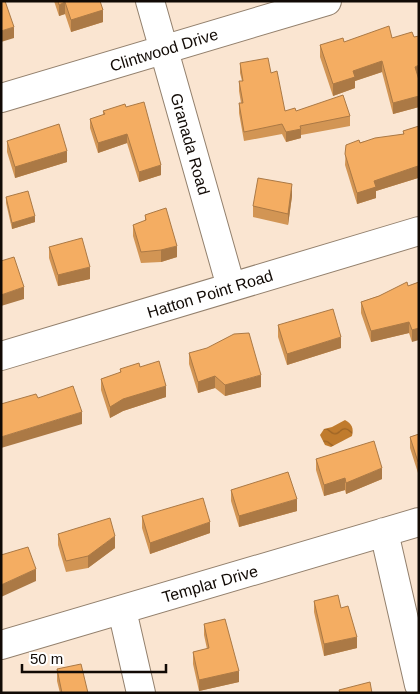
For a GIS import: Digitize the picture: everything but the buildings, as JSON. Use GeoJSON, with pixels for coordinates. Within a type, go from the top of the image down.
{"type":"FeatureCollection","features":[{"type":"Feature","properties":{"kind":"street","name":"Granada Road"},"geometry":{"type":"LineString","coordinates":[[150,1],[231,288]]}},
{"type":"Feature","properties":{"kind":"street","name":"Clintwood Drive"},"geometry":{"type":"LineString","coordinates":[[1,98],[327,1]]}},
{"type":"Feature","properties":{"kind":"street","name":"Hatton Point Road"},"geometry":{"type":"LineString","coordinates":[[1,356],[419,231]]}},
{"type":"Feature","properties":{"kind":"street","name":"Templar Drive"},"geometry":{"type":"LineString","coordinates":[[1,646],[419,522]]}},
{"type":"Feature","properties":{"kind":"street"},"geometry":{"type":"LineString","coordinates":[[384,532],[419,685]]}},
{"type":"Feature","properties":{"kind":"street"},"geometry":{"type":"LineString","coordinates":[[122,610],[141,693]]}},
{"type":"Feature","properties":{"kind":"water"},"geometry":{"type":"Polygon","coordinates":[[[345,420],[352,426],[352,436],[331,447],[325,445],[320,435],[324,429],[345,420]]]}}]}
